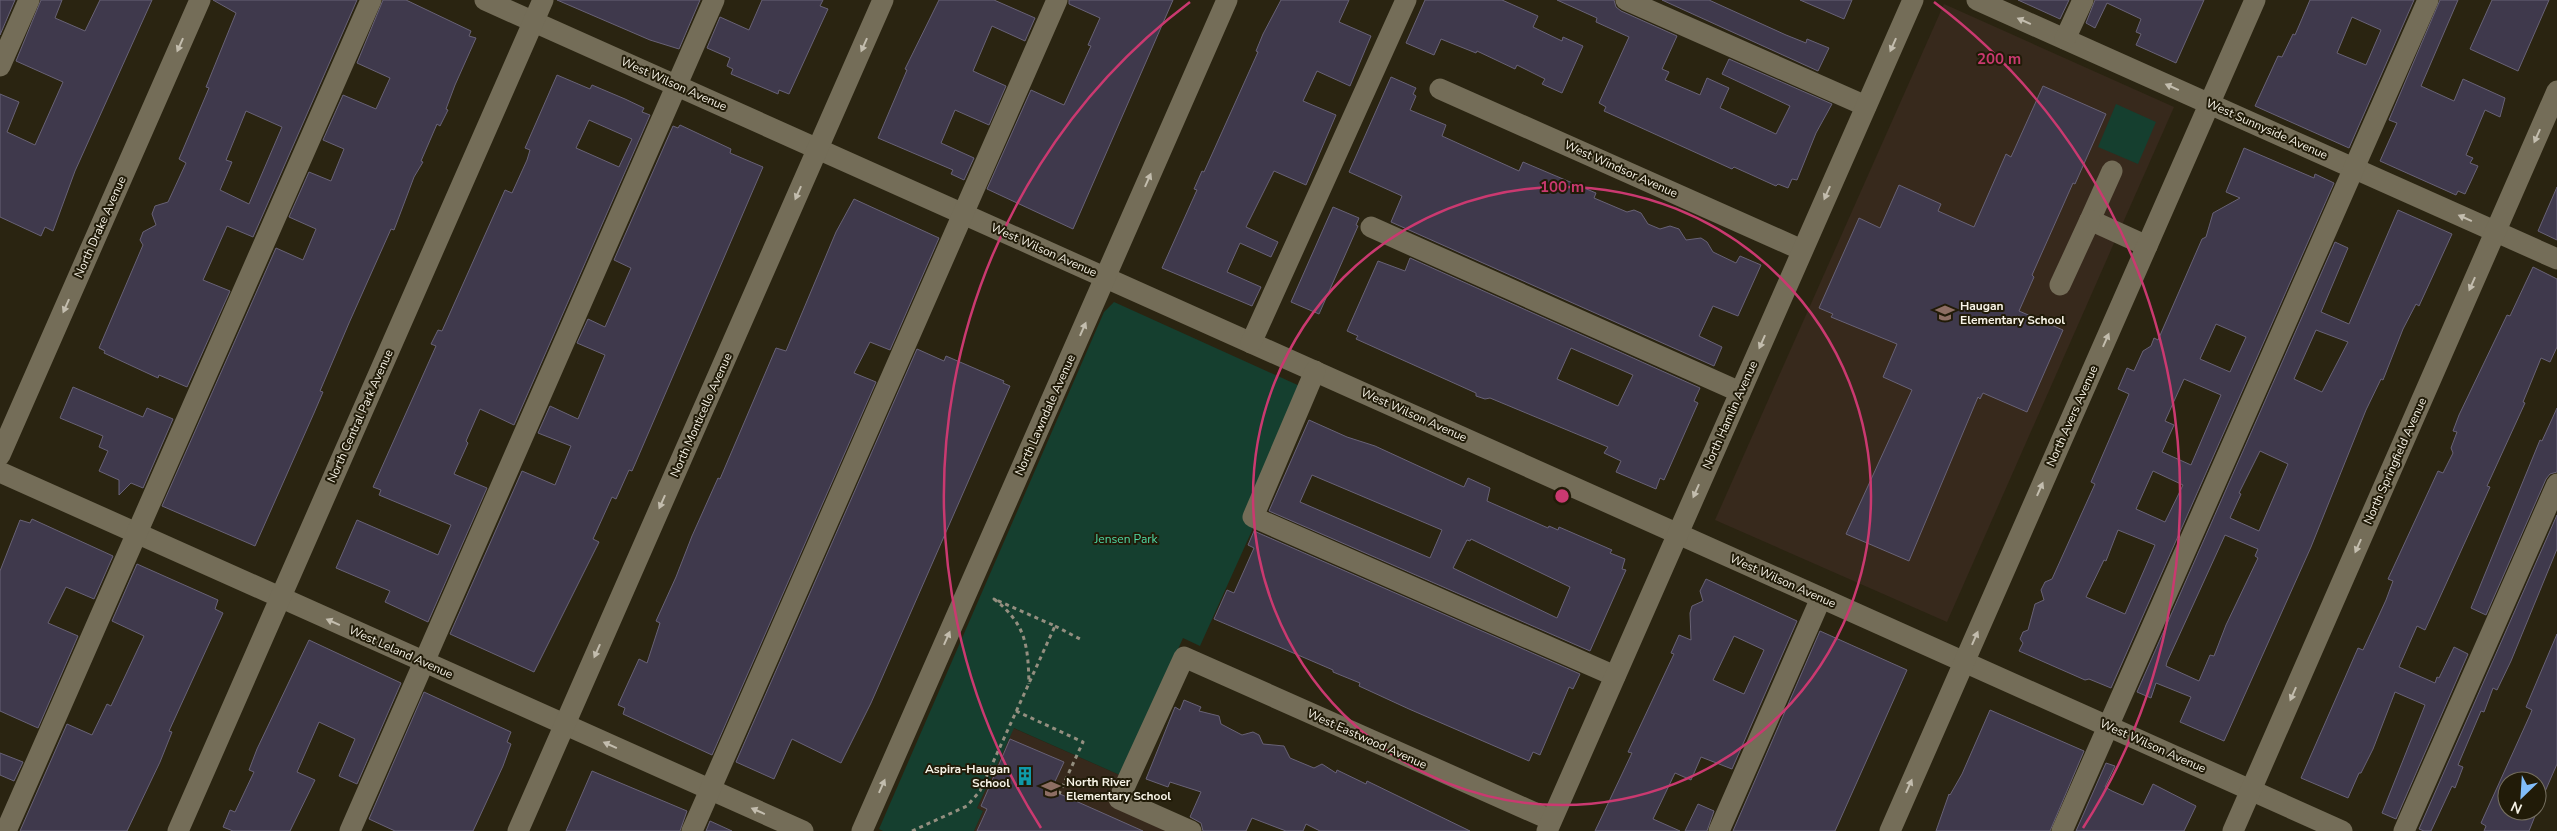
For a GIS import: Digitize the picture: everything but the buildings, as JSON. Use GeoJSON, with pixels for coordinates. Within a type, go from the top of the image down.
{"type":"FeatureCollection","features":[{"type":"Feature","properties":{"kind":"street"},"geometry":{"type":"LineString","coordinates":[[0,66],[29,0]]}},
{"type":"Feature","properties":{"kind":"street","name":"North Drake Avenue"},"geometry":{"type":"LineString","coordinates":[[0,455],[200,0]]}},
{"type":"Feature","properties":{"kind":"street"},"geometry":{"type":"LineString","coordinates":[[6,831],[371,0]]}},
{"type":"Feature","properties":{"kind":"street","name":"West Wilson Avenue"},"geometry":{"type":"LineString","coordinates":[[485,0],[2342,831]]}},
{"type":"Feature","properties":{"kind":"street","name":"North Central Park Avenue"},"geometry":{"type":"LineString","coordinates":[[178,831],[543,0]]}},
{"type":"Feature","properties":{"kind":"street"},"geometry":{"type":"LineString","coordinates":[[350,831],[714,0]]}},
{"type":"Feature","properties":{"kind":"street","name":"North Monticello Avenue"},"geometry":{"type":"LineString","coordinates":[[518,831],[883,0]]}},
{"type":"Feature","properties":{"kind":"street"},"geometry":{"type":"LineString","coordinates":[[692,831],[1057,0]]}},
{"type":"Feature","properties":{"kind":"street","name":"North Lawndale Avenue"},"geometry":{"type":"LineString","coordinates":[[862,831],[1227,0]]}},
{"type":"Feature","properties":{"kind":"street"},"geometry":{"type":"LineString","coordinates":[[1251,343],[1406,0]]}},
{"type":"Feature","properties":{"kind":"street"},"geometry":{"type":"LineString","coordinates":[[1626,0],[1866,106]]}},
{"type":"Feature","properties":{"kind":"street","name":"North Hamlin Avenue"},"geometry":{"type":"LineString","coordinates":[[1549,825],[1913,0]]}},
{"type":"Feature","properties":{"kind":"street","name":"West Sunnyside Avenue"},"geometry":{"type":"LineString","coordinates":[[1977,0],[2557,259]]}},
{"type":"Feature","properties":{"kind":"street"},"geometry":{"type":"LineString","coordinates":[[2065,40],[2083,0]]}},
{"type":"Feature","properties":{"kind":"street","name":"North Avers Avenue"},"geometry":{"type":"LineString","coordinates":[[1890,831],[2255,0]]}},
{"type":"Feature","properties":{"kind":"street"},"geometry":{"type":"LineString","coordinates":[[2062,831],[2428,0]]}},
{"type":"Feature","properties":{"kind":"street","name":"West Windsor Avenue"},"geometry":{"type":"LineString","coordinates":[[1440,88],[1802,250]]}},
{"type":"Feature","properties":{"kind":"street","name":"North Springfield Avenue"},"geometry":{"type":"LineString","coordinates":[[2233,831],[2557,91]]}},
{"type":"Feature","properties":{"kind":"street"},"geometry":{"type":"LineString","coordinates":[[2060,284],[2112,171]]}},
{"type":"Feature","properties":{"kind":"street"},"geometry":{"type":"LineString","coordinates":[[2090,220],[2147,246]]}},
{"type":"Feature","properties":{"kind":"street"},"geometry":{"type":"LineString","coordinates":[[1371,228],[1740,392]]}},
{"type":"Feature","properties":{"kind":"street"},"geometry":{"type":"LineString","coordinates":[[1315,372],[1253,517],[1615,676]]}},
{"type":"Feature","properties":{"kind":"street","name":"West Leland Avenue"},"geometry":{"type":"LineString","coordinates":[[0,472],[802,831]]}},
{"type":"Feature","properties":{"kind":"street"},"geometry":{"type":"LineString","coordinates":[[2404,831],[2557,484]]}},
{"type":"Feature","properties":{"kind":"street"},"geometry":{"type":"LineString","coordinates":[[1719,831],[1821,598]]}},
{"type":"Feature","properties":{"kind":"street","name":"West Eastwood Avenue"},"geometry":{"type":"LineString","coordinates":[[1191,831],[1120,799],[1184,657],[1549,825]]}},
{"type":"Feature","properties":{"kind":"path"},"geometry":{"type":"LineString","coordinates":[[1029,684],[1027,646],[1022,630],[1010,612],[994,599],[1080,638]]}},
{"type":"Feature","properties":{"kind":"path"},"geometry":{"type":"LineString","coordinates":[[912,831],[967,806],[980,791],[1055,626]]}},
{"type":"Feature","properties":{"kind":"path"},"geometry":{"type":"LineString","coordinates":[[1016,711],[1083,742],[1059,794]]}},
{"type":"Feature","properties":{"kind":"shaded area","name":"Haugan Elementary School"},"geometry":{"type":"Polygon","coordinates":[[[1944,4],[2174,107],[1947,622],[1715,520],[1944,4]]]}},
{"type":"Feature","properties":{"kind":"shaded area","name":"North River Elementary School"},"geometry":{"type":"Polygon","coordinates":[[[1013,728],[1122,776],[1110,803],[1174,831],[974,831],[983,811],[977,808],[1013,728]]]}},
{"type":"Feature","properties":{"kind":"green space"},"geometry":{"type":"Polygon","coordinates":[[[2116,104],[2156,122],[2138,164],[2098,147],[2116,104]]]}},
{"type":"Feature","properties":{"kind":"green space","name":"Jensen Park"},"geometry":{"type":"Polygon","coordinates":[[[1114,302],[1302,387],[1254,526],[1200,646],[1183,638],[1122,776],[1014,728],[977,808],[983,811],[974,831],[883,831],[879,829],[1104,312],[1114,302]]]}},
{"type":"Feature","properties":{"kind":"place","name":"Haugan Elementary School"},"geometry":{"type":"Point","coordinates":[1945,313]}},
{"type":"Feature","properties":{"kind":"place","name":"Aspira-Haugan School"},"geometry":{"type":"Point","coordinates":[1025,776]}},
{"type":"Feature","properties":{"kind":"place","name":"North River Elementary School"},"geometry":{"type":"Point","coordinates":[1051,789]}}]}
